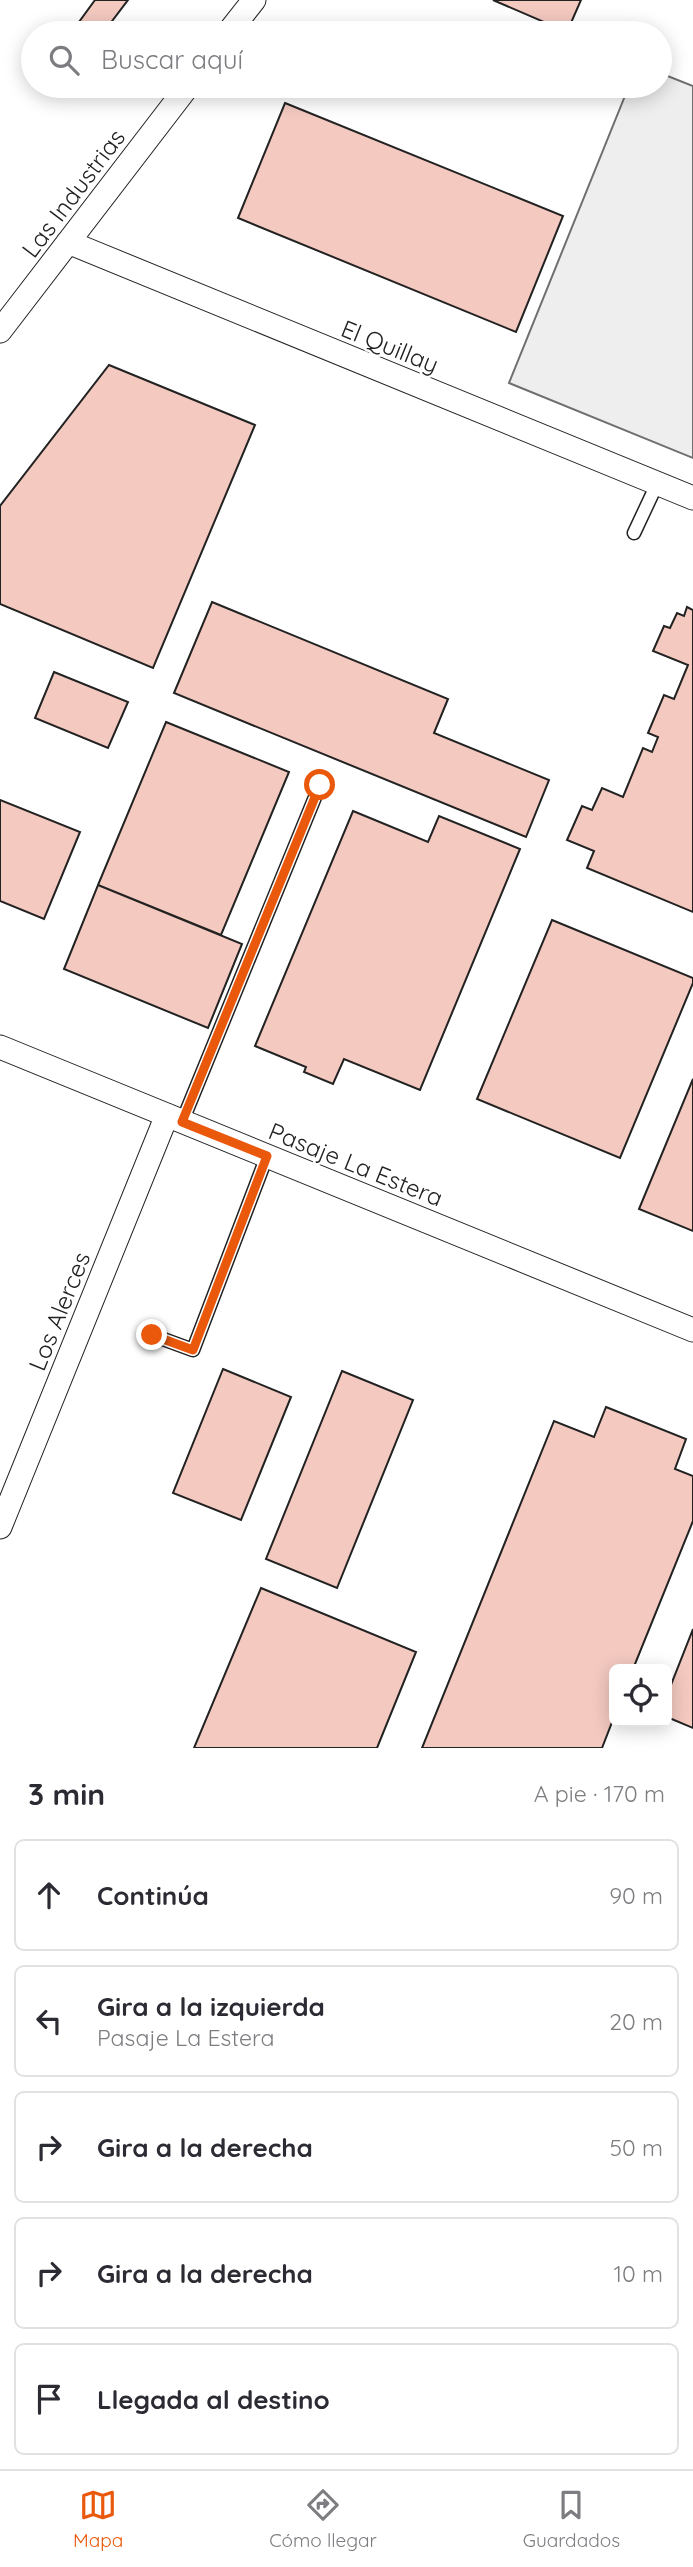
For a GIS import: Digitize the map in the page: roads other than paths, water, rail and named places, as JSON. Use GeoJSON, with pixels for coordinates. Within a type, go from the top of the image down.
{"type":"FeatureCollection","features":[{"type":"Feature","properties":{"kind":"street"},"geometry":{"type":"LineString","coordinates":[[237,21],[254,0]]}},
{"type":"Feature","properties":{"kind":"street","name":"Las Industrias"},"geometry":{"type":"LineString","coordinates":[[0,331],[179,98]]}},
{"type":"Feature","properties":{"kind":"street","name":"El Quillay"},"geometry":{"type":"LineString","coordinates":[[68,242],[693,498]]}},
{"type":"Feature","properties":{"kind":"street","name":"Pasaje La Estera"},"geometry":{"type":"LineString","coordinates":[[0,1047],[693,1330]]}},
{"type":"Feature","properties":{"kind":"street","name":"Los Alerces"},"geometry":{"type":"LineString","coordinates":[[0,1527],[174,1118]]}},
{"type":"Feature","properties":{"kind":"lane"},"geometry":{"type":"LineString","coordinates":[[634,533],[657,484]]}},
{"type":"Feature","properties":{"kind":"lane"},"geometry":{"type":"LineString","coordinates":[[174,1118],[320,785]]}},
{"type":"Feature","properties":{"kind":"lane"},"geometry":{"type":"LineString","coordinates":[[152,1335],[193,1350],[267,1156]]}}]}
